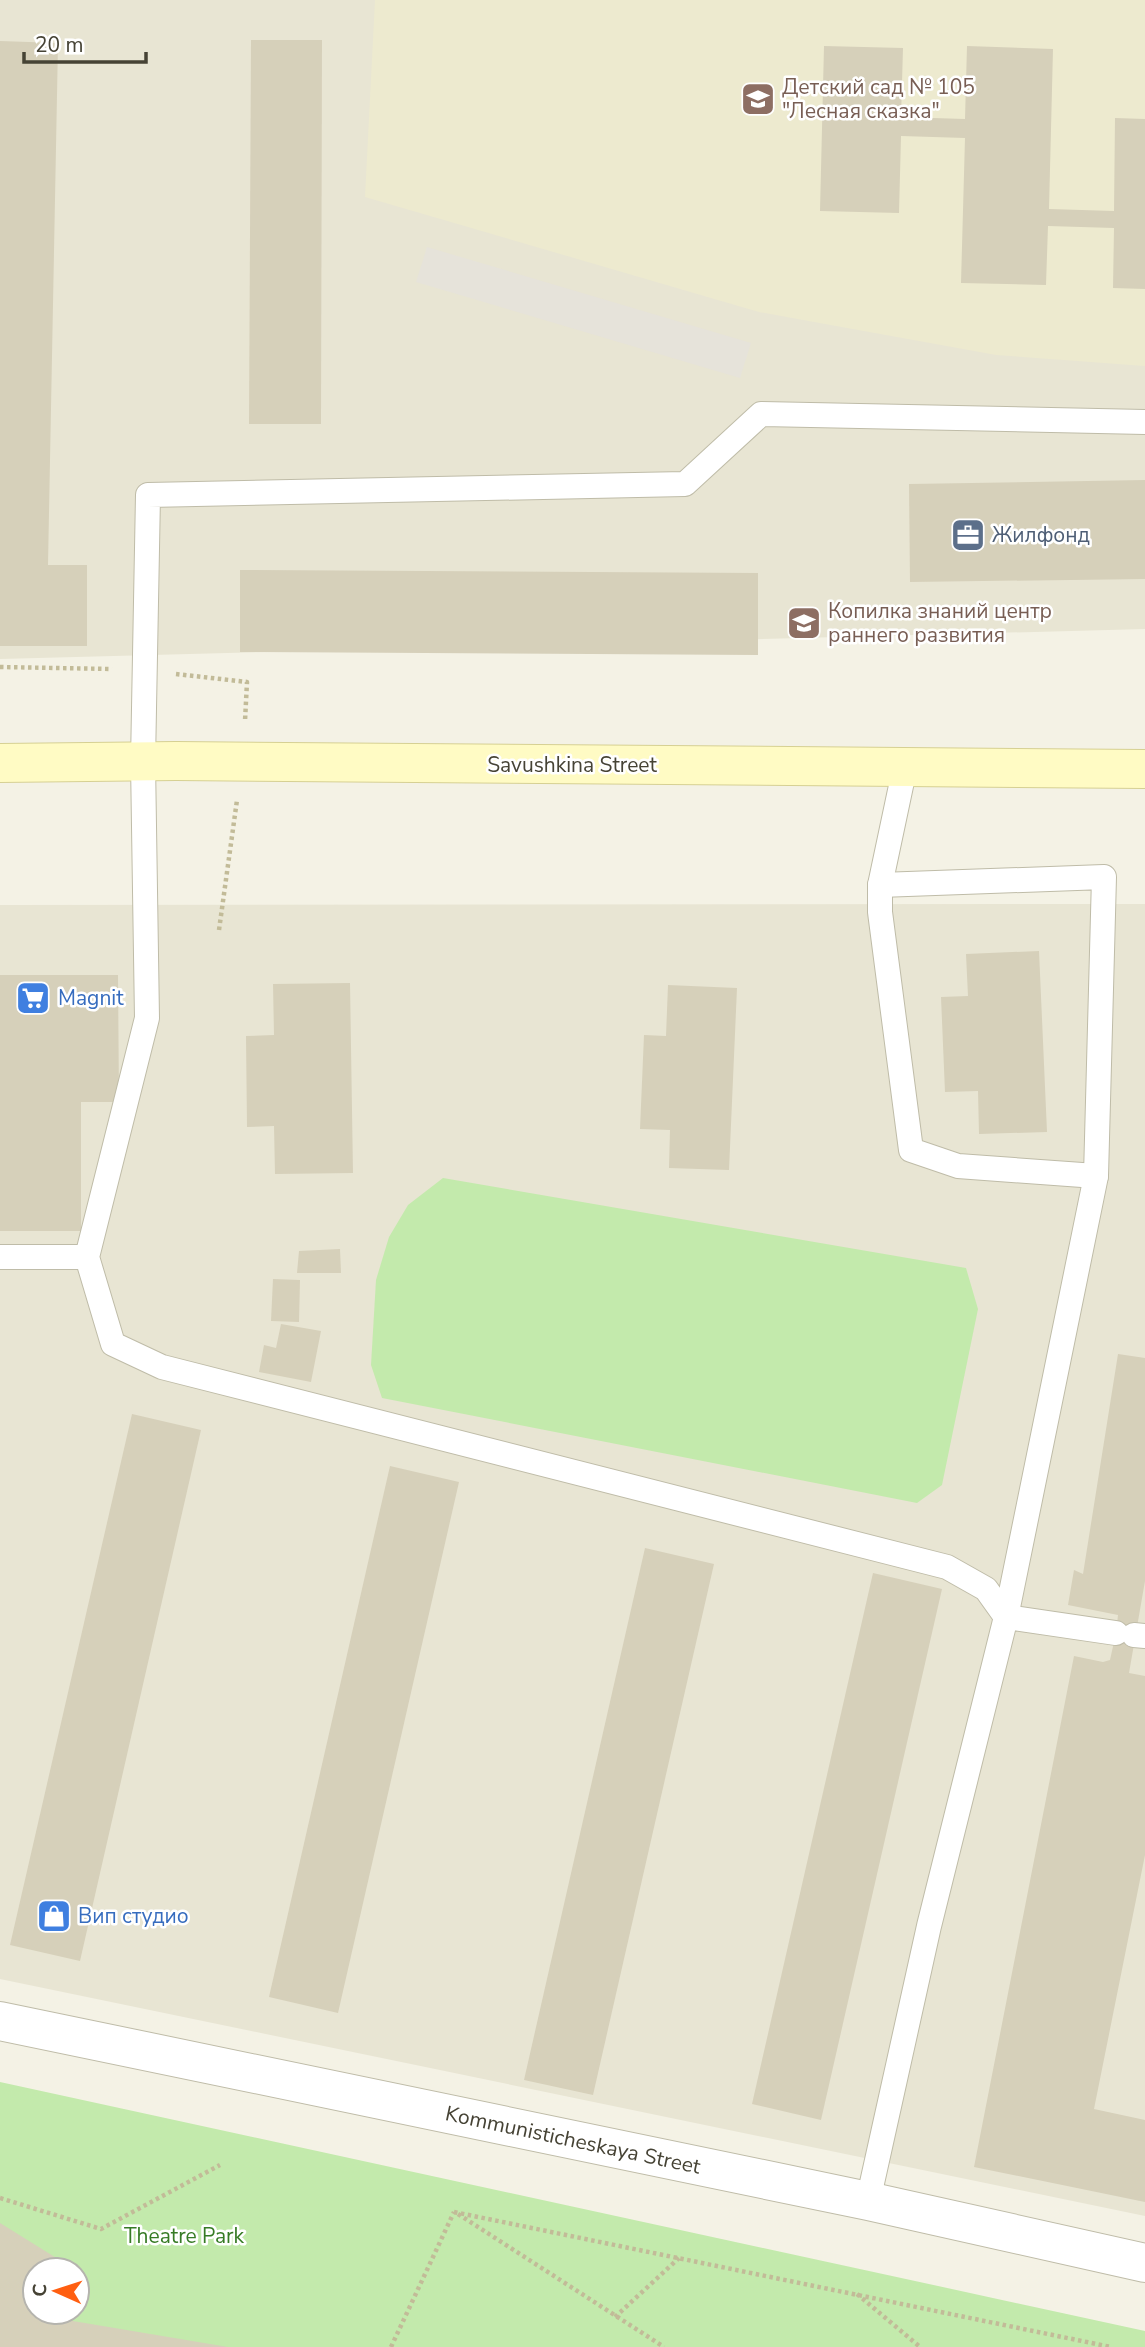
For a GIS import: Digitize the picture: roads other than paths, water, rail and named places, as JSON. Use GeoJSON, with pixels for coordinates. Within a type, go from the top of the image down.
{"type":"FeatureCollection","features":[{"type":"Feature","properties":{"kind":"main road","name":"Savushkina Street"},"geometry":{"type":"LineString","coordinates":[[0,763],[1145,769]]}},
{"type":"Feature","properties":{"kind":"street","name":"Kommunisticheskaya Street"},"geometry":{"type":"LineString","coordinates":[[0,2021],[868,2201],[1145,2263]]}},
{"type":"Feature","properties":{"kind":"lane"},"geometry":{"type":"LineString","coordinates":[[1132,1635],[1006,1617],[986,1590],[947,1567],[162,1367],[113,1344],[87,1257],[147,1017],[143,762],[148,495],[685,484],[761,414],[1145,422]]}},
{"type":"Feature","properties":{"kind":"lane"},"geometry":{"type":"LineString","coordinates":[[905,767],[880,885],[880,912],[911,1150],[958,1166],[1096,1175]]}},
{"type":"Feature","properties":{"kind":"lane"},"geometry":{"type":"LineString","coordinates":[[868,2201],[929,1926],[1006,1617],[1096,1175],[1104,877],[880,885]]}},
{"type":"Feature","properties":{"kind":"lane"},"geometry":{"type":"LineString","coordinates":[[0,1257],[87,1257]]}},
{"type":"Feature","properties":{"kind":"place","name":"Детский сад № 105 \"Лесная сказка\""},"geometry":{"type":"Point","coordinates":[758,99]}},
{"type":"Feature","properties":{"kind":"place","name":"Жилфонд"},"geometry":{"type":"Point","coordinates":[968,535]}},
{"type":"Feature","properties":{"kind":"place","name":"Копилка знаний центр раннего развития"},"geometry":{"type":"Point","coordinates":[804,623]}},
{"type":"Feature","properties":{"kind":"place","name":"Magnit"},"geometry":{"type":"Point","coordinates":[33,998]}},
{"type":"Feature","properties":{"kind":"place","name":"Вип студио"},"geometry":{"type":"Point","coordinates":[54,1916]}},
{"type":"Feature","properties":{"kind":"park label","name":"Theatre Park"},"geometry":{"type":"Point","coordinates":[184,2236]}}]}
